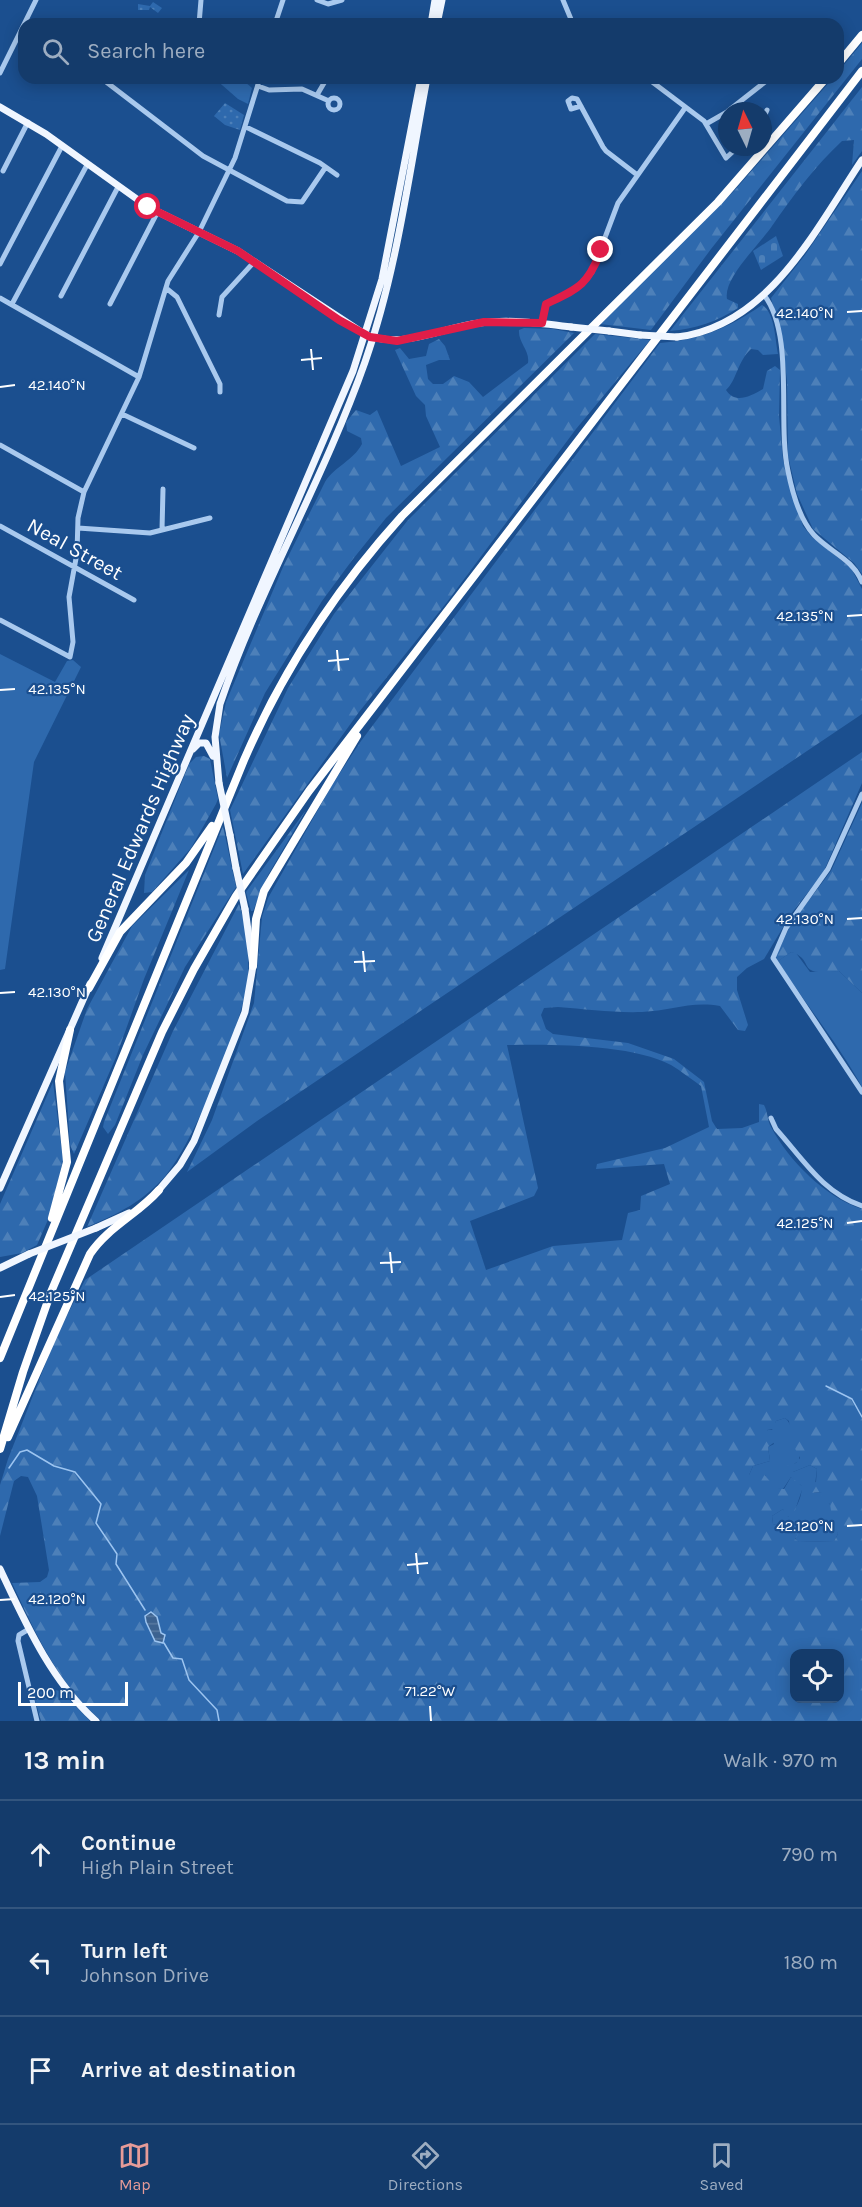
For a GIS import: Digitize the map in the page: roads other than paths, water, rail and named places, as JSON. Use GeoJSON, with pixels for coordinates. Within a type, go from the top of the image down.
{"type":"FeatureCollection","features":[{"type":"Feature","properties":{"kind":"highway"},"geometry":{"type":"LineString","coordinates":[[844,57],[862,35]]}},
{"type":"Feature","properties":{"kind":"highway"},"geometry":{"type":"LineString","coordinates":[[0,1449],[20,1379],[54,1286],[145,1070],[181,994],[251,872],[372,709],[862,71]]}},
{"type":"Feature","properties":{"kind":"highway"},"geometry":{"type":"LineString","coordinates":[[0,1358],[253,740],[288,672],[323,616],[369,554],[422,496],[718,202],[821,84]]}},
{"type":"Feature","properties":{"kind":"highway"},"geometry":{"type":"LineString","coordinates":[[253,966],[256,919],[264,891],[372,709]]}},
{"type":"Feature","properties":{"kind":"highway"},"geometry":{"type":"LineString","coordinates":[[89,988],[120,932],[188,861],[225,806]]}},
{"type":"Feature","properties":{"kind":"highway"},"geometry":{"type":"LineString","coordinates":[[42,1254],[66,1167],[67,1144],[59,1081],[70,1030]]}},
{"type":"Feature","properties":{"kind":"highway"},"geometry":{"type":"LineString","coordinates":[[0,1453],[90,1254],[107,1234],[142,1208],[159,1190]]}},
{"type":"Feature","properties":{"kind":"main road"},"geometry":{"type":"LineString","coordinates":[[432,18],[435,0]]}},
{"type":"Feature","properties":{"kind":"main road"},"geometry":{"type":"LineString","coordinates":[[438,18],[442,0]]}},
{"type":"Feature","properties":{"kind":"main road"},"geometry":{"type":"LineString","coordinates":[[369,337],[420,84]]}},
{"type":"Feature","properties":{"kind":"main road"},"geometry":{"type":"LineString","coordinates":[[369,337],[392,265],[426,84]]}},
{"type":"Feature","properties":{"kind":"main road"},"geometry":{"type":"LineString","coordinates":[[0,107],[28,122],[118,188],[157,213],[255,261],[369,337],[404,340],[484,322],[542,323],[640,335],[677,337],[698,333],[726,322],[764,295],[794,260],[862,160]]}},
{"type":"Feature","properties":{"kind":"main road","name":"General Edwards Highway"},"geometry":{"type":"LineString","coordinates":[[0,1268],[132,1211],[159,1190],[180,1165],[199,1130],[243,1019],[250,992],[253,966],[245,909],[217,770],[215,737],[220,704],[355,391],[369,337]]}},
{"type":"Feature","properties":{"kind":"main road","name":"General Edwards Highway"},"geometry":{"type":"LineString","coordinates":[[0,1188],[89,988],[369,337]]}},
{"type":"Feature","properties":{"kind":"main road"},"geometry":{"type":"LineString","coordinates":[[191,752],[199,743],[208,744],[217,770]]}},
{"type":"Feature","properties":{"kind":"main road"},"geometry":{"type":"LineString","coordinates":[[0,1262],[14,1260]]}},
{"type":"Feature","properties":{"kind":"main road"},"geometry":{"type":"LineString","coordinates":[[0,1569],[29,1629],[68,1691],[96,1721]]}},
{"type":"Feature","properties":{"kind":"street"},"geometry":{"type":"LineString","coordinates":[[27,18],[36,0]]}},
{"type":"Feature","properties":{"kind":"street"},"geometry":{"type":"LineString","coordinates":[[200,18],[201,0]]}},
{"type":"Feature","properties":{"kind":"street"},"geometry":{"type":"LineString","coordinates":[[277,18],[283,0]]}},
{"type":"Feature","properties":{"kind":"street"},"geometry":{"type":"LineString","coordinates":[[317,0],[328,3],[342,0]]}},
{"type":"Feature","properties":{"kind":"street"},"geometry":{"type":"LineString","coordinates":[[563,0],[570,18]]}},
{"type":"Feature","properties":{"kind":"street"},"geometry":{"type":"LineString","coordinates":[[0,73],[18,36]]}},
{"type":"Feature","properties":{"kind":"street"},"geometry":{"type":"LineString","coordinates":[[109,84],[195,151],[296,204],[307,198],[325,168]]}},
{"type":"Feature","properties":{"kind":"street"},"geometry":{"type":"LineString","coordinates":[[317,96],[324,84]]}},
{"type":"Feature","properties":{"kind":"street"},"geometry":{"type":"LineString","coordinates":[[655,84],[706,124],[718,149]]}},
{"type":"Feature","properties":{"kind":"street"},"geometry":{"type":"LineString","coordinates":[[739,102],[762,84]]}},
{"type":"Feature","properties":{"kind":"street"},"geometry":{"type":"LineString","coordinates":[[0,620],[70,657],[73,642],[69,597],[75,569],[84,492],[139,377],[166,288],[199,232],[230,170],[258,86],[269,90],[302,89],[329,101]]}},
{"type":"Feature","properties":{"kind":"street"},"geometry":{"type":"LineString","coordinates":[[581,106],[606,151],[636,174]]}},
{"type":"Feature","properties":{"kind":"street"},"geometry":{"type":"LineString","coordinates":[[542,323],[546,304],[569,294],[586,281],[592,272],[613,213],[636,174],[685,108]]}},
{"type":"Feature","properties":{"kind":"street"},"geometry":{"type":"LineString","coordinates":[[706,124],[718,117]]}},
{"type":"Feature","properties":{"kind":"street"},"geometry":{"type":"LineString","coordinates":[[3,171],[28,122]]}},
{"type":"Feature","properties":{"kind":"street"},"geometry":{"type":"LineString","coordinates":[[246,127],[320,163],[337,175]]}},
{"type":"Feature","properties":{"kind":"street"},"geometry":{"type":"LineString","coordinates":[[0,264],[62,146]]}},
{"type":"Feature","properties":{"kind":"street"},"geometry":{"type":"LineString","coordinates":[[12,304],[87,165]]}},
{"type":"Feature","properties":{"kind":"street"},"geometry":{"type":"LineString","coordinates":[[61,296],[118,188]]}},
{"type":"Feature","properties":{"kind":"street"},"geometry":{"type":"LineString","coordinates":[[110,304],[157,213]]}},
{"type":"Feature","properties":{"kind":"street"},"geometry":{"type":"LineString","coordinates":[[219,315],[222,297],[255,261]]}},
{"type":"Feature","properties":{"kind":"street"},"geometry":{"type":"LineString","coordinates":[[166,288],[177,297],[220,384],[220,392]]}},
{"type":"Feature","properties":{"kind":"street"},"geometry":{"type":"LineString","coordinates":[[764,295],[773,313],[780,345],[784,388],[784,445],[792,487],[810,531],[851,564],[862,582]]}},
{"type":"Feature","properties":{"kind":"street"},"geometry":{"type":"LineString","coordinates":[[0,298],[139,377]]}},
{"type":"Feature","properties":{"kind":"street"},"geometry":{"type":"LineString","coordinates":[[122,414],[194,448]]}},
{"type":"Feature","properties":{"kind":"street"},"geometry":{"type":"LineString","coordinates":[[0,445],[84,492]]}},
{"type":"Feature","properties":{"kind":"street"},"geometry":{"type":"LineString","coordinates":[[162,530],[163,489]]}},
{"type":"Feature","properties":{"kind":"street"},"geometry":{"type":"LineString","coordinates":[[78,528],[150,533],[210,518]]}},
{"type":"Feature","properties":{"kind":"street","name":"Neal Street"},"geometry":{"type":"LineString","coordinates":[[0,526],[134,600]]}},
{"type":"Feature","properties":{"kind":"street"},"geometry":{"type":"LineString","coordinates":[[862,794],[827,871],[782,935],[773,958],[862,1092]]}},
{"type":"Feature","properties":{"kind":"street"},"geometry":{"type":"LineString","coordinates":[[771,1118],[775,1127],[821,1183],[840,1197],[862,1206]]}},
{"type":"Feature","properties":{"kind":"street"},"geometry":{"type":"LineString","coordinates":[[29,1629],[20,1635],[18,1641],[37,1721]]}},
{"type":"Feature","properties":{"kind":"waterway"},"geometry":{"type":"LineString","coordinates":[[826,1386],[852,1399],[862,1417]]}},
{"type":"Feature","properties":{"kind":"waterway"},"geometry":{"type":"LineString","coordinates":[[9,1468],[20,1452],[27,1450],[54,1466],[75,1472],[101,1504],[96,1523],[117,1554],[116,1564],[145,1610]]}},
{"type":"Feature","properties":{"kind":"waterway"},"geometry":{"type":"LineString","coordinates":[[164,1643],[173,1658],[182,1659],[189,1680],[217,1710],[219,1721]]}}]}
